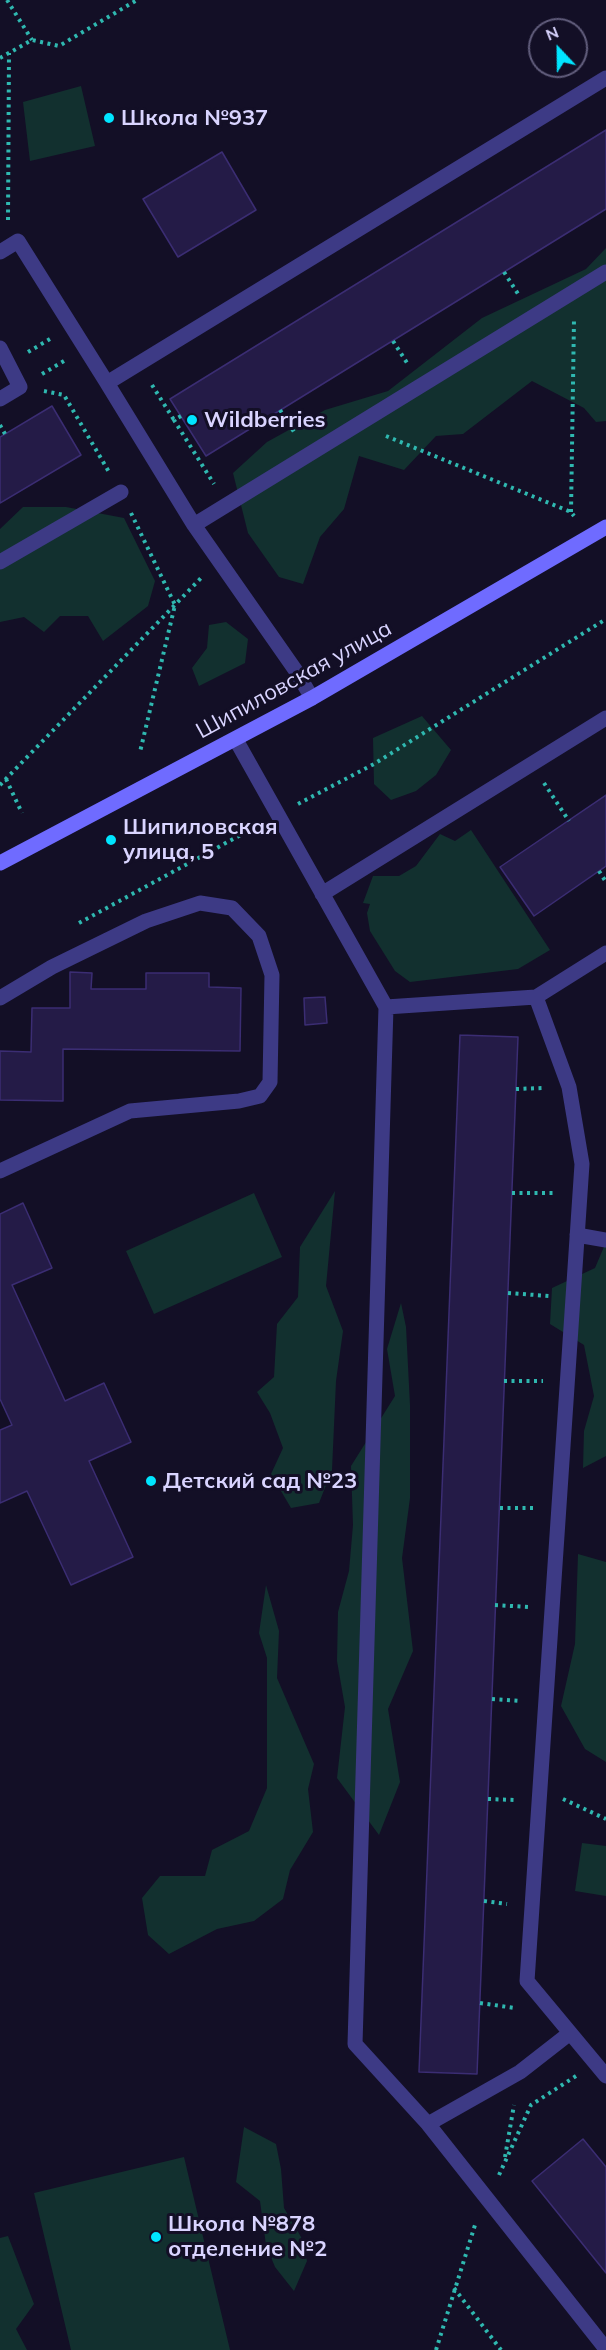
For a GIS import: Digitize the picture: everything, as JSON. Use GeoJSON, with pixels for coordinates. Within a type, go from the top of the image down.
{"type":"FeatureCollection","features":[{"type":"Feature","properties":{"kind":"main road","name":"Шипиловская улица"},"geometry":{"type":"LineString","coordinates":[[0,863],[312,698],[606,527]]}},
{"type":"Feature","properties":{"kind":"lane"},"geometry":{"type":"LineString","coordinates":[[107,384],[606,78]]}},
{"type":"Feature","properties":{"kind":"lane"},"geometry":{"type":"LineString","coordinates":[[4,250],[18,241],[194,525],[312,698]]}},
{"type":"Feature","properties":{"kind":"lane"},"geometry":{"type":"LineString","coordinates":[[194,525],[606,272]]}},
{"type":"Feature","properties":{"kind":"lane"},"geometry":{"type":"LineString","coordinates":[[0,348],[20,387],[0,399]]}},
{"type":"Feature","properties":{"kind":"lane"},"geometry":{"type":"LineString","coordinates":[[0,562],[121,492]]}},
{"type":"Feature","properties":{"kind":"lane"},"geometry":{"type":"LineString","coordinates":[[322,894],[606,718]]}},
{"type":"Feature","properties":{"kind":"lane"},"geometry":{"type":"LineString","coordinates":[[236,740],[386,1007],[355,2044],[428,2124],[606,2349]]}},
{"type":"Feature","properties":{"kind":"lane"},"geometry":{"type":"LineString","coordinates":[[0,999],[52,967],[146,921],[200,903],[232,908],[259,936],[272,975],[270,1082],[260,1096],[239,1101],[130,1111],[0,1171]]}},
{"type":"Feature","properties":{"kind":"lane"},"geometry":{"type":"LineString","coordinates":[[386,1007],[536,997],[606,952]]}},
{"type":"Feature","properties":{"kind":"lane"},"geometry":{"type":"LineString","coordinates":[[536,997],[569,1087],[582,1164],[527,1981],[606,2076]]}},
{"type":"Feature","properties":{"kind":"lane"},"geometry":{"type":"LineString","coordinates":[[577,1235],[606,1240]]}},
{"type":"Feature","properties":{"kind":"lane"},"geometry":{"type":"LineString","coordinates":[[428,2124],[520,2072],[570,2033]]}},
{"type":"Feature","properties":{"kind":"path"},"geometry":{"type":"LineString","coordinates":[[7,0],[32,40]]}},
{"type":"Feature","properties":{"kind":"path"},"geometry":{"type":"LineString","coordinates":[[0,58],[32,40],[59,46],[137,0]]}},
{"type":"Feature","properties":{"kind":"path"},"geometry":{"type":"LineString","coordinates":[[4,250],[9,53]]}},
{"type":"Feature","properties":{"kind":"path"},"geometry":{"type":"LineString","coordinates":[[358,424],[573,514],[574,291]]}},
{"type":"Feature","properties":{"kind":"path"},"geometry":{"type":"LineString","coordinates":[[8,363],[72,327]]}},
{"type":"Feature","properties":{"kind":"path"},"geometry":{"type":"LineString","coordinates":[[20,387],[85,349]]}},
{"type":"Feature","properties":{"kind":"path"},"geometry":{"type":"LineString","coordinates":[[162,401],[198,459]]}},
{"type":"Feature","properties":{"kind":"path"},"geometry":{"type":"LineString","coordinates":[[174,420],[181,416]]}},
{"type":"Feature","properties":{"kind":"path"},"geometry":{"type":"LineString","coordinates":[[0,425],[5,434]]}},
{"type":"Feature","properties":{"kind":"path"},"geometry":{"type":"LineString","coordinates":[[0,785],[218,561]]}},
{"type":"Feature","properties":{"kind":"path"},"geometry":{"type":"LineString","coordinates":[[140,752],[175,605]]}},
{"type":"Feature","properties":{"kind":"path"},"geometry":{"type":"LineString","coordinates":[[68,929],[374,764],[606,619]]}},
{"type":"Feature","properties":{"kind":"path"},"geometry":{"type":"LineString","coordinates":[[540,778],[569,820]]}},
{"type":"Feature","properties":{"kind":"path"},"geometry":{"type":"LineString","coordinates":[[6,779],[22,813]]}},
{"type":"Feature","properties":{"kind":"path"},"geometry":{"type":"LineString","coordinates":[[599,872],[606,882]]}},
{"type":"Feature","properties":{"kind":"path"},"geometry":{"type":"LineString","coordinates":[[512,1193],[580,1194]]}},
{"type":"Feature","properties":{"kind":"path"},"geometry":{"type":"LineString","coordinates":[[508,1293],[573,1298]]}},
{"type":"Feature","properties":{"kind":"path"},"geometry":{"type":"LineString","coordinates":[[504,1381],[567,1382]]}},
{"type":"Feature","properties":{"kind":"path"},"geometry":{"type":"LineString","coordinates":[[500,1508],[559,1508]]}},
{"type":"Feature","properties":{"kind":"path"},"geometry":{"type":"LineString","coordinates":[[495,1605],[552,1609]]}},
{"type":"Feature","properties":{"kind":"path"},"geometry":{"type":"LineString","coordinates":[[540,1788],[606,1819]]}},
{"type":"Feature","properties":{"kind":"path"},"geometry":{"type":"LineString","coordinates":[[504,2163],[520,2072]]}},
{"type":"Feature","properties":{"kind":"path"},"geometry":{"type":"LineString","coordinates":[[454,2288],[501,2350]]}},
{"type":"Feature","properties":{"kind":"green space"},"geometry":{"type":"Polygon","coordinates":[[[81,86],[95,146],[30,161],[23,102],[81,86]]]}},
{"type":"Feature","properties":{"kind":"green space"},"geometry":{"type":"Polygon","coordinates":[[[606,248],[606,421],[596,422],[584,408],[532,381],[463,434],[436,436],[404,470],[359,456],[344,509],[320,537],[303,584],[279,577],[248,533],[233,473],[267,442],[325,410],[388,391],[482,318],[586,269],[606,248]]]}},
{"type":"Feature","properties":{"kind":"green space"},"geometry":{"type":"Polygon","coordinates":[[[23,507],[66,507],[124,518],[155,581],[148,606],[103,641],[88,616],[60,616],[44,632],[24,617],[0,622],[0,529],[23,507]]]}},
{"type":"Feature","properties":{"kind":"green space"},"geometry":{"type":"Polygon","coordinates":[[[226,622],[248,639],[245,663],[199,686],[192,668],[207,648],[209,625],[226,622]]]}},
{"type":"Feature","properties":{"kind":"green space"},"geometry":{"type":"Polygon","coordinates":[[[422,716],[451,750],[436,775],[416,791],[391,800],[374,784],[373,738],[422,716]]]}},
{"type":"Feature","properties":{"kind":"green space"},"geometry":{"type":"Polygon","coordinates":[[[471,830],[550,950],[518,969],[410,982],[395,971],[370,931],[367,913],[370,904],[363,903],[373,876],[399,876],[416,866],[440,834],[455,841],[471,830]]]}},
{"type":"Feature","properties":{"kind":"green space"},"geometry":{"type":"Polygon","coordinates":[[[335,1191],[326,1286],[343,1331],[336,1381],[332,1470],[319,1503],[291,1508],[271,1474],[283,1448],[270,1413],[257,1392],[274,1377],[277,1324],[298,1297],[300,1247],[335,1191]]]}},
{"type":"Feature","properties":{"kind":"green space"},"geometry":{"type":"Polygon","coordinates":[[[254,1193],[282,1257],[154,1314],[126,1251],[254,1193]]]}},
{"type":"Feature","properties":{"kind":"green space"},"geometry":{"type":"Polygon","coordinates":[[[606,1242],[606,1456],[583,1468],[584,1431],[594,1396],[584,1345],[550,1324],[552,1288],[595,1268],[606,1242]]]}},
{"type":"Feature","properties":{"kind":"green space"},"geometry":{"type":"Polygon","coordinates":[[[401,1303],[406,1327],[410,1405],[410,1498],[402,1558],[413,1651],[388,1709],[400,1782],[379,1835],[337,1778],[345,1707],[337,1661],[338,1612],[349,1571],[353,1525],[351,1466],[395,1396],[387,1349],[401,1303]]]}},
{"type":"Feature","properties":{"kind":"green space"},"geometry":{"type":"Polygon","coordinates":[[[578,1554],[606,1562],[606,1762],[585,1749],[561,1706],[575,1644],[578,1554]]]}},
{"type":"Feature","properties":{"kind":"green space"},"geometry":{"type":"Polygon","coordinates":[[[266,1585],[279,1631],[277,1678],[314,1764],[308,1789],[313,1832],[290,1870],[283,1899],[254,1921],[217,1929],[169,1954],[148,1935],[142,1898],[160,1876],[205,1876],[212,1850],[249,1831],[267,1788],[267,1658],[259,1633],[266,1585]]]}},
{"type":"Feature","properties":{"kind":"green space"},"geometry":{"type":"Polygon","coordinates":[[[582,1843],[606,1846],[606,1896],[575,1891],[582,1843]]]}},
{"type":"Feature","properties":{"kind":"green space"},"geometry":{"type":"Polygon","coordinates":[[[244,2127],[276,2144],[281,2169],[284,2208],[301,2237],[307,2261],[294,2291],[275,2267],[266,2245],[260,2201],[236,2182],[244,2127]]]}},
{"type":"Feature","properties":{"kind":"green space"},"geometry":{"type":"Polygon","coordinates":[[[184,2157],[230,2350],[71,2350],[34,2193],[184,2157]]]}},
{"type":"Feature","properties":{"kind":"green space"},"geometry":{"type":"Polygon","coordinates":[[[8,2236],[34,2304],[16,2329],[27,2350],[0,2350],[0,2238],[8,2236]]]}},
{"type":"Feature","properties":{"kind":"building"},"geometry":{"type":"Polygon","coordinates":[[[606,130],[606,209],[206,456],[170,399],[606,130]]]}},
{"type":"Feature","properties":{"kind":"building"},"geometry":{"type":"Polygon","coordinates":[[[222,152],[256,210],[178,257],[143,199],[222,152]]]}},
{"type":"Feature","properties":{"kind":"building"},"geometry":{"type":"Polygon","coordinates":[[[52,406],[81,455],[0,503],[0,437],[52,406]]]}},
{"type":"Feature","properties":{"kind":"building"},"geometry":{"type":"Polygon","coordinates":[[[606,795],[606,866],[534,916],[500,867],[606,795]]]}},
{"type":"Feature","properties":{"kind":"building"},"geometry":{"type":"Polygon","coordinates":[[[70,972],[92,973],[91,989],[146,989],[146,973],[209,973],[209,987],[241,988],[240,1051],[63,1049],[63,1101],[0,1100],[0,1051],[31,1052],[32,1008],[70,1008],[70,972]]]}},
{"type":"Feature","properties":{"kind":"building"},"geometry":{"type":"Polygon","coordinates":[[[325,997],[327,1023],[305,1025],[304,998],[325,997]]]}},
{"type":"Feature","properties":{"kind":"building"},"geometry":{"type":"Polygon","coordinates":[[[460,1035],[518,1037],[477,2074],[419,2072],[460,1035]]]}},
{"type":"Feature","properties":{"kind":"building"},"geometry":{"type":"Polygon","coordinates":[[[23,1203],[52,1268],[12,1285],[65,1401],[104,1383],[131,1442],[89,1461],[133,1557],[71,1585],[27,1491],[0,1503],[0,1430],[12,1425],[0,1399],[0,1214],[23,1203]]]}},
{"type":"Feature","properties":{"kind":"building"},"geometry":{"type":"Polygon","coordinates":[[[583,2139],[606,2167],[606,2273],[532,2181],[583,2139]]]}},
{"type":"Feature","properties":{"kind":"place","name":"Школа №937"},"geometry":{"type":"Point","coordinates":[109,118]}},
{"type":"Feature","properties":{"kind":"place","name":"Wildberries"},"geometry":{"type":"Point","coordinates":[192,420]}},
{"type":"Feature","properties":{"kind":"place","name":"Шипиловская улица, 5"},"geometry":{"type":"Point","coordinates":[111,840]}},
{"type":"Feature","properties":{"kind":"place","name":"Детский сад №23"},"geometry":{"type":"Point","coordinates":[151,1481]}},
{"type":"Feature","properties":{"kind":"place","name":"Школа №878 отделение №2"},"geometry":{"type":"Point","coordinates":[156,2237]}}]}
